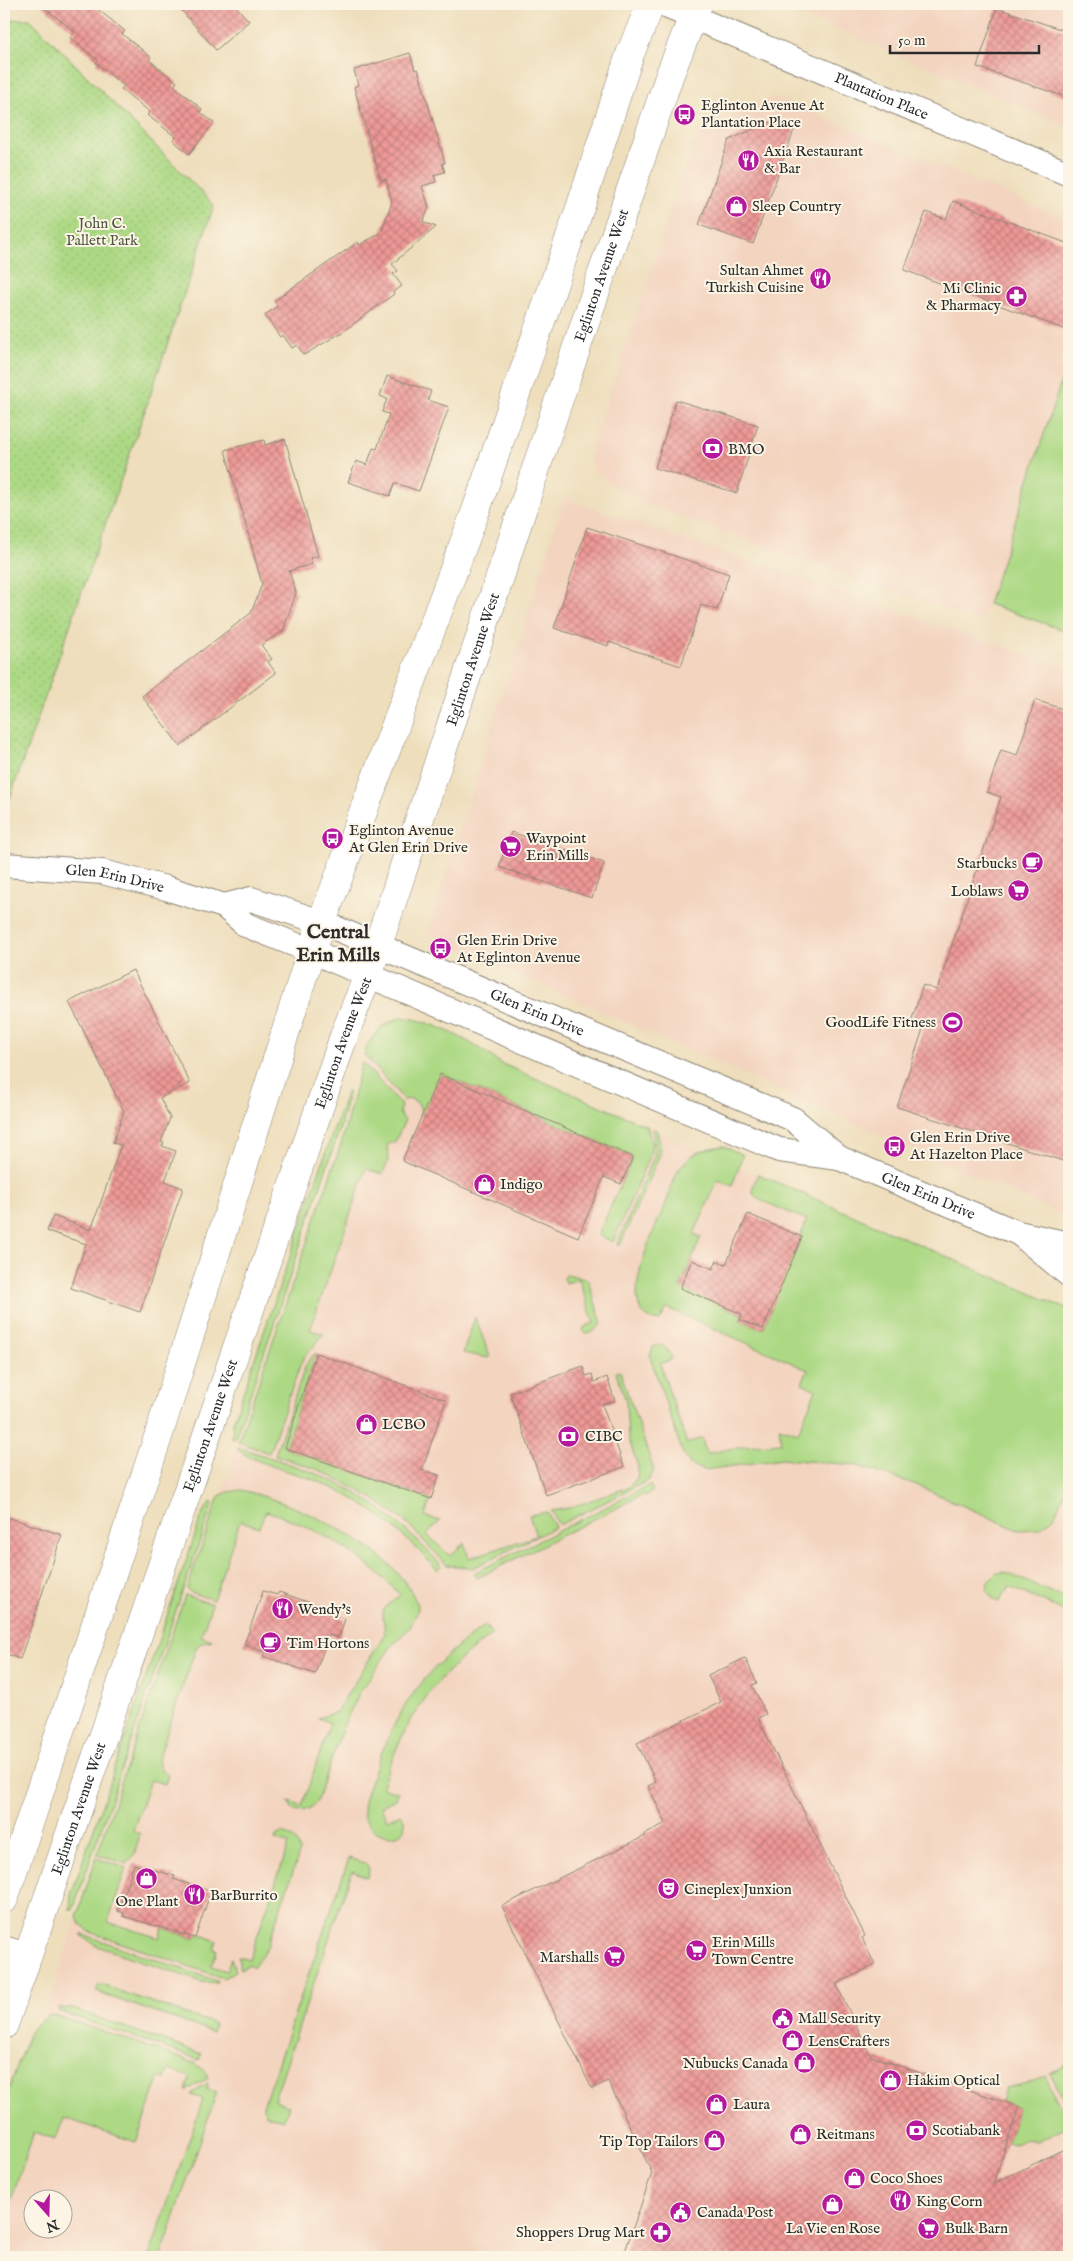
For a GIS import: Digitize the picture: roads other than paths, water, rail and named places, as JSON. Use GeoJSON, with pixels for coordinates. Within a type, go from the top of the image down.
{"type":"FeatureCollection","features":[{"type":"Feature","properties":{"kind":"main road"},"geometry":{"type":"LineString","coordinates":[[4,1899],[158,1437],[311,951],[475,513],[581,205],[630,54],[651,4]]}},
{"type":"Feature","properties":{"kind":"main road","name":"Eglinton Avenue West"},"geometry":{"type":"LineString","coordinates":[[4,2025],[16,1952],[345,1033],[368,975],[558,404],[670,74],[695,10]]}},
{"type":"Feature","properties":{"kind":"street","name":"Plantation Place"},"geometry":{"type":"LineString","coordinates":[[661,4],[695,10],[1069,174]]}},
{"type":"Feature","properties":{"kind":"street","name":"Glen Erin Drive"},"geometry":{"type":"LineString","coordinates":[[4,865],[102,872],[224,906],[246,925],[779,1150],[839,1158],[1018,1233],[1069,1244]]}},
{"type":"Feature","properties":{"kind":"street","name":"Glen Erin Drive"},"geometry":{"type":"LineString","coordinates":[[224,906],[250,899],[321,922],[378,945],[793,1119],[839,1158]]}},
{"type":"Feature","properties":{"kind":"street","name":"Glen Erin Drive"},"geometry":{"type":"LineString","coordinates":[[1018,1233],[1069,1275]]}},
{"type":"Feature","properties":{"kind":"place","name":"Eglinton Avenue At Plantation Place"},"geometry":{"type":"Point","coordinates":[685,114]}},
{"type":"Feature","properties":{"kind":"place","name":"Axia Restaurant & Bar"},"geometry":{"type":"Point","coordinates":[748,160]}},
{"type":"Feature","properties":{"kind":"place","name":"Sleep Country"},"geometry":{"type":"Point","coordinates":[736,206]}},
{"type":"Feature","properties":{"kind":"place","name":"Sultan Ahmet Turkish Cuisine"},"geometry":{"type":"Point","coordinates":[820,279]}},
{"type":"Feature","properties":{"kind":"place","name":"Mi Clinic & Pharmacy"},"geometry":{"type":"Point","coordinates":[1017,297]}},
{"type":"Feature","properties":{"kind":"place","name":"BMO"},"geometry":{"type":"Point","coordinates":[712,449]}},
{"type":"Feature","properties":{"kind":"place","name":"Eglinton Avenue At Glen Erin Drive"},"geometry":{"type":"Point","coordinates":[333,839]}},
{"type":"Feature","properties":{"kind":"place","name":"Waypoint Erin Mills"},"geometry":{"type":"Point","coordinates":[510,847]}},
{"type":"Feature","properties":{"kind":"place","name":"Starbucks"},"geometry":{"type":"Point","coordinates":[1033,863]}},
{"type":"Feature","properties":{"kind":"place","name":"Loblaws"},"geometry":{"type":"Point","coordinates":[1019,891]}},
{"type":"Feature","properties":{"kind":"place","name":"Glen Erin Drive At Eglinton Avenue"},"geometry":{"type":"Point","coordinates":[441,949]}},
{"type":"Feature","properties":{"kind":"place","name":"GoodLife Fitness"},"geometry":{"type":"Point","coordinates":[952,1022]}},
{"type":"Feature","properties":{"kind":"place","name":"Glen Erin Drive At Hazelton Place"},"geometry":{"type":"Point","coordinates":[894,1146]}},
{"type":"Feature","properties":{"kind":"place","name":"Indigo"},"geometry":{"type":"Point","coordinates":[484,1184]}},
{"type":"Feature","properties":{"kind":"place","name":"LCBO"},"geometry":{"type":"Point","coordinates":[366,1424]}},
{"type":"Feature","properties":{"kind":"place","name":"CIBC"},"geometry":{"type":"Point","coordinates":[569,1436]}},
{"type":"Feature","properties":{"kind":"place","name":"Wendy's"},"geometry":{"type":"Point","coordinates":[282,1609]}},
{"type":"Feature","properties":{"kind":"place","name":"Tim Hortons"},"geometry":{"type":"Point","coordinates":[271,1643]}},
{"type":"Feature","properties":{"kind":"place","name":"One Plant"},"geometry":{"type":"Point","coordinates":[147,1878]}},
{"type":"Feature","properties":{"kind":"place","name":"Cineplex Junxion"},"geometry":{"type":"Point","coordinates":[668,1889]}},
{"type":"Feature","properties":{"kind":"place","name":"BarBurrito"},"geometry":{"type":"Point","coordinates":[194,1895]}},
{"type":"Feature","properties":{"kind":"place","name":"Erin Mills Town Centre"},"geometry":{"type":"Point","coordinates":[696,1951]}},
{"type":"Feature","properties":{"kind":"place","name":"Marshalls"},"geometry":{"type":"Point","coordinates":[615,1957]}},
{"type":"Feature","properties":{"kind":"place","name":"Mall Security"},"geometry":{"type":"Point","coordinates":[782,2018]}},
{"type":"Feature","properties":{"kind":"place","name":"LensCrafters"},"geometry":{"type":"Point","coordinates":[792,2041]}},
{"type":"Feature","properties":{"kind":"place","name":"Nubucks Canada"},"geometry":{"type":"Point","coordinates":[804,2063]}},
{"type":"Feature","properties":{"kind":"place","name":"Hakim Optical"},"geometry":{"type":"Point","coordinates":[891,2080]}},
{"type":"Feature","properties":{"kind":"place","name":"Laura"},"geometry":{"type":"Point","coordinates":[717,2104]}},
{"type":"Feature","properties":{"kind":"place","name":"Scotiabank"},"geometry":{"type":"Point","coordinates":[916,2130]}},
{"type":"Feature","properties":{"kind":"place","name":"Reitmans"},"geometry":{"type":"Point","coordinates":[800,2134]}},
{"type":"Feature","properties":{"kind":"place","name":"Tip Top Tailors"},"geometry":{"type":"Point","coordinates":[714,2141]}},
{"type":"Feature","properties":{"kind":"place","name":"Coco Shoes"},"geometry":{"type":"Point","coordinates":[854,2178]}},
{"type":"Feature","properties":{"kind":"place","name":"King Corn"},"geometry":{"type":"Point","coordinates":[900,2201]}},
{"type":"Feature","properties":{"kind":"place","name":"La Vie en Rose"},"geometry":{"type":"Point","coordinates":[833,2205]}},
{"type":"Feature","properties":{"kind":"place","name":"Canada Post"},"geometry":{"type":"Point","coordinates":[681,2212]}},
{"type":"Feature","properties":{"kind":"place","name":"Bulk Barn"},"geometry":{"type":"Point","coordinates":[929,2228]}},
{"type":"Feature","properties":{"kind":"place","name":"Shoppers Drug Mart"},"geometry":{"type":"Point","coordinates":[661,2232]}},
{"type":"Feature","properties":{"kind":"district","name":"Central Erin Mills"},"geometry":{"type":"Point","coordinates":[338,942]}},
{"type":"Feature","properties":{"kind":"park label","name":"John C. Pallett Park"},"geometry":{"type":"Point","coordinates":[102,232]}}]}
